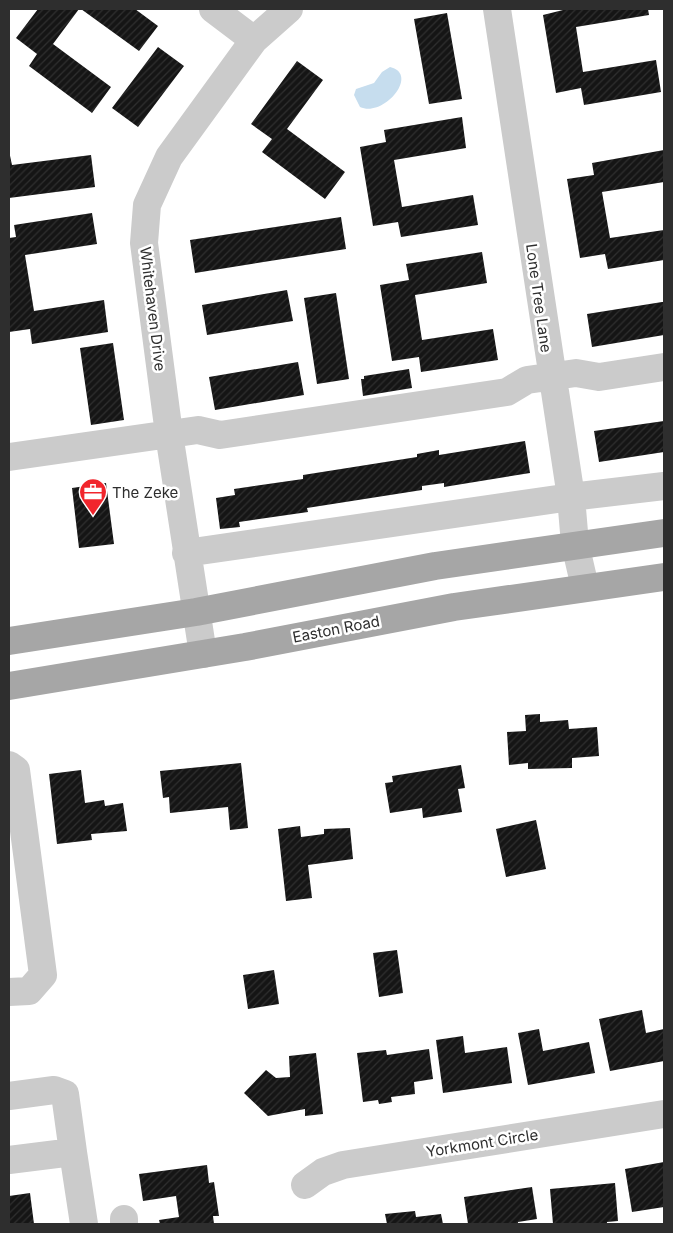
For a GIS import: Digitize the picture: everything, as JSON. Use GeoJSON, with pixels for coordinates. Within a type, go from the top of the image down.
{"type":"FeatureCollection","features":[{"type":"Feature","properties":{"kind":"main road"},"geometry":{"type":"LineString","coordinates":[[9,641],[196,612],[435,566],[575,544],[664,533]]}},
{"type":"Feature","properties":{"kind":"main road","name":"Easton Road"},"geometry":{"type":"LineString","coordinates":[[9,686],[203,654],[454,607],[664,577]]}},
{"type":"Feature","properties":{"kind":"street"},"geometry":{"type":"LineString","coordinates":[[213,9],[254,40]]}},
{"type":"Feature","properties":{"kind":"street","name":"Whitehaven Drive"},"geometry":{"type":"LineString","coordinates":[[203,654],[186,553],[144,243],[147,205],[169,157],[254,40],[288,9]]}},
{"type":"Feature","properties":{"kind":"street","name":"Lone Tree Lane"},"geometry":{"type":"LineString","coordinates":[[497,9],[570,497],[575,544],[585,587]]}},
{"type":"Feature","properties":{"kind":"street"},"geometry":{"type":"LineString","coordinates":[[9,457],[198,430],[220,434],[507,392],[526,380],[576,373],[599,377],[664,367]]}},
{"type":"Feature","properties":{"kind":"street"},"geometry":{"type":"LineString","coordinates":[[186,553],[570,497],[664,486]]}},
{"type":"Feature","properties":{"kind":"street"},"geometry":{"type":"LineString","coordinates":[[9,764],[16,770],[43,975],[29,991],[9,992]]}},
{"type":"Feature","properties":{"kind":"street"},"geometry":{"type":"LineString","coordinates":[[9,1096],[54,1090],[65,1094],[84,1224]]}},
{"type":"Feature","properties":{"kind":"street","name":"Yorkmont Circle"},"geometry":{"type":"LineString","coordinates":[[305,1185],[323,1172],[343,1165],[664,1114]]}},
{"type":"Feature","properties":{"kind":"street"},"geometry":{"type":"LineString","coordinates":[[9,1160],[73,1152]]}},
{"type":"Feature","properties":{"kind":"water"},"geometry":{"type":"Polygon","coordinates":[[[390,67],[398,71],[401,78],[400,86],[395,94],[379,106],[369,109],[360,107],[354,95],[356,89],[374,83],[382,72],[390,67]]]}},
{"type":"Feature","properties":{"kind":"building"},"geometry":{"type":"Polygon","coordinates":[[[38,9],[79,9],[53,44],[111,87],[92,113],[29,66],[37,54],[16,38],[38,9]]]}},
{"type":"Feature","properties":{"kind":"building"},"geometry":{"type":"Polygon","coordinates":[[[81,9],[135,9],[158,26],[139,51],[81,9]]]}},
{"type":"Feature","properties":{"kind":"building"},"geometry":{"type":"Polygon","coordinates":[[[567,9],[648,9],[649,15],[576,27],[583,72],[656,60],[661,92],[584,105],[581,88],[556,93],[543,15],[567,9]]]}},
{"type":"Feature","properties":{"kind":"building"},"geometry":{"type":"Polygon","coordinates":[[[447,13],[462,99],[429,104],[414,19],[447,13]]]}},
{"type":"Feature","properties":{"kind":"building"},"geometry":{"type":"Polygon","coordinates":[[[158,47],[184,66],[138,127],[112,108],[158,47]]]}},
{"type":"Feature","properties":{"kind":"building"},"geometry":{"type":"Polygon","coordinates":[[[297,61],[323,80],[287,129],[345,172],[325,199],[262,152],[272,139],[251,124],[297,61]]]}},
{"type":"Feature","properties":{"kind":"building"},"geometry":{"type":"Polygon","coordinates":[[[462,117],[466,148],[394,160],[402,207],[473,195],[478,225],[401,237],[398,222],[373,226],[360,147],[386,142],[384,130],[462,117]]]}},
{"type":"Feature","properties":{"kind":"building"},"geometry":{"type":"Polygon","coordinates":[[[664,150],[664,182],[602,192],[610,238],[664,230],[664,260],[608,269],[605,254],[580,258],[567,179],[594,175],[592,163],[664,150]]]}},
{"type":"Feature","properties":{"kind":"building"},"geometry":{"type":"Polygon","coordinates":[[[9,151],[12,165],[91,155],[95,187],[9,198],[9,151]]]}},
{"type":"Feature","properties":{"kind":"building"},"geometry":{"type":"Polygon","coordinates":[[[92,213],[97,244],[25,255],[34,311],[104,300],[108,332],[32,344],[30,329],[9,332],[9,238],[16,237],[14,225],[92,213]]]}},
{"type":"Feature","properties":{"kind":"building"},"geometry":{"type":"Polygon","coordinates":[[[341,217],[346,249],[195,273],[190,240],[341,217]]]}},
{"type":"Feature","properties":{"kind":"building"},"geometry":{"type":"Polygon","coordinates":[[[482,252],[487,283],[415,295],[422,340],[493,329],[498,360],[421,372],[419,357],[392,361],[380,285],[409,280],[406,264],[482,252]]]}},
{"type":"Feature","properties":{"kind":"building"},"geometry":{"type":"Polygon","coordinates":[[[287,290],[293,321],[207,335],[202,305],[287,290]]]}},
{"type":"Feature","properties":{"kind":"building"},"geometry":{"type":"Polygon","coordinates":[[[336,293],[349,379],[317,384],[304,298],[336,293]]]}},
{"type":"Feature","properties":{"kind":"building"},"geometry":{"type":"Polygon","coordinates":[[[664,302],[664,335],[592,347],[587,314],[664,302]]]}},
{"type":"Feature","properties":{"kind":"building"},"geometry":{"type":"Polygon","coordinates":[[[113,343],[124,420],[91,425],[80,348],[113,343]]]}},
{"type":"Feature","properties":{"kind":"building"},"geometry":{"type":"Polygon","coordinates":[[[298,362],[304,395],[215,410],[209,377],[298,362]]]}},
{"type":"Feature","properties":{"kind":"building"},"geometry":{"type":"Polygon","coordinates":[[[409,369],[412,388],[363,396],[361,379],[364,379],[364,376],[409,369]]]}},
{"type":"Feature","properties":{"kind":"building"},"geometry":{"type":"Polygon","coordinates":[[[664,421],[664,452],[599,462],[594,431],[664,421]]]}},
{"type":"Feature","properties":{"kind":"building"},"geometry":{"type":"Polygon","coordinates":[[[525,441],[530,473],[444,487],[444,483],[422,486],[422,490],[307,508],[308,512],[239,522],[240,527],[220,529],[216,498],[235,495],[234,489],[303,479],[303,475],[417,457],[417,454],[439,450],[439,455],[525,441]]]}},
{"type":"Feature","properties":{"kind":"building","name":"The Zeke"},"geometry":{"type":"Polygon","coordinates":[[[106,483],[114,544],[79,548],[72,488],[106,483]]]}},
{"type":"Feature","properties":{"kind":"building"},"geometry":{"type":"Polygon","coordinates":[[[540,714],[540,722],[568,720],[569,729],[597,727],[599,756],[572,758],[572,768],[528,769],[528,763],[509,765],[507,732],[526,731],[525,715],[540,714]]]}},
{"type":"Feature","properties":{"kind":"building"},"geometry":{"type":"Polygon","coordinates":[[[241,763],[248,828],[230,830],[228,807],[170,813],[169,797],[163,798],[160,771],[241,763]]]}},
{"type":"Feature","properties":{"kind":"building"},"geometry":{"type":"Polygon","coordinates":[[[461,765],[465,788],[458,789],[462,812],[423,818],[422,808],[390,813],[385,783],[393,782],[392,776],[461,765]]]}},
{"type":"Feature","properties":{"kind":"building"},"geometry":{"type":"Polygon","coordinates":[[[81,770],[85,803],[104,800],[105,806],[123,803],[127,831],[91,834],[92,840],[57,844],[49,774],[81,770]]]}},
{"type":"Feature","properties":{"kind":"building"},"geometry":{"type":"Polygon","coordinates":[[[536,820],[546,869],[506,877],[496,829],[536,820]]]}},
{"type":"Feature","properties":{"kind":"building"},"geometry":{"type":"Polygon","coordinates":[[[300,826],[301,837],[324,834],[324,829],[350,828],[353,859],[308,865],[312,898],[286,901],[278,829],[300,826]]]}},
{"type":"Feature","properties":{"kind":"building"},"geometry":{"type":"Polygon","coordinates":[[[397,950],[403,993],[379,997],[373,953],[397,950]]]}},
{"type":"Feature","properties":{"kind":"building"},"geometry":{"type":"Polygon","coordinates":[[[274,970],[279,1004],[248,1009],[243,975],[274,970]]]}},
{"type":"Feature","properties":{"kind":"building"},"geometry":{"type":"Polygon","coordinates":[[[642,1010],[646,1033],[664,1029],[664,1061],[610,1071],[599,1019],[642,1010]]]}},
{"type":"Feature","properties":{"kind":"building"},"geometry":{"type":"Polygon","coordinates":[[[539,1029],[543,1051],[589,1042],[595,1073],[528,1085],[518,1033],[539,1029]]]}},
{"type":"Feature","properties":{"kind":"building"},"geometry":{"type":"Polygon","coordinates":[[[463,1036],[465,1053],[507,1047],[512,1083],[443,1093],[436,1040],[463,1036]]]}},
{"type":"Feature","properties":{"kind":"building"},"geometry":{"type":"Polygon","coordinates":[[[429,1049],[433,1079],[414,1082],[415,1094],[391,1097],[392,1102],[379,1104],[378,1100],[363,1102],[357,1053],[386,1050],[387,1055],[429,1049]]]}},
{"type":"Feature","properties":{"kind":"building"},"geometry":{"type":"Polygon","coordinates":[[[316,1053],[323,1114],[305,1116],[305,1109],[268,1116],[244,1093],[266,1070],[276,1078],[290,1077],[289,1056],[316,1053]]]}},
{"type":"Feature","properties":{"kind":"building"},"geometry":{"type":"Polygon","coordinates":[[[664,1162],[664,1207],[632,1212],[625,1169],[664,1162]]]}},
{"type":"Feature","properties":{"kind":"building"},"geometry":{"type":"Polygon","coordinates":[[[207,1165],[209,1183],[214,1182],[219,1216],[213,1216],[214,1224],[160,1224],[159,1220],[179,1217],[176,1196],[143,1201],[139,1174],[207,1165]]]}},
{"type":"Feature","properties":{"kind":"building"},"geometry":{"type":"Polygon","coordinates":[[[615,1183],[618,1221],[607,1222],[607,1224],[553,1224],[550,1189],[615,1183]]]}},
{"type":"Feature","properties":{"kind":"building"},"geometry":{"type":"Polygon","coordinates":[[[532,1187],[537,1219],[518,1222],[518,1224],[468,1224],[464,1197],[532,1187]]]}},
{"type":"Feature","properties":{"kind":"building"},"geometry":{"type":"Polygon","coordinates":[[[30,1193],[34,1224],[9,1224],[9,1196],[30,1193]]]}},
{"type":"Feature","properties":{"kind":"building"},"geometry":{"type":"Polygon","coordinates":[[[415,1211],[416,1217],[441,1214],[443,1224],[387,1224],[385,1214],[415,1211]]]}},
{"type":"Feature","properties":{"kind":"place","name":"The Zeke"},"geometry":{"type":"Point","coordinates":[93,516]}}]}
